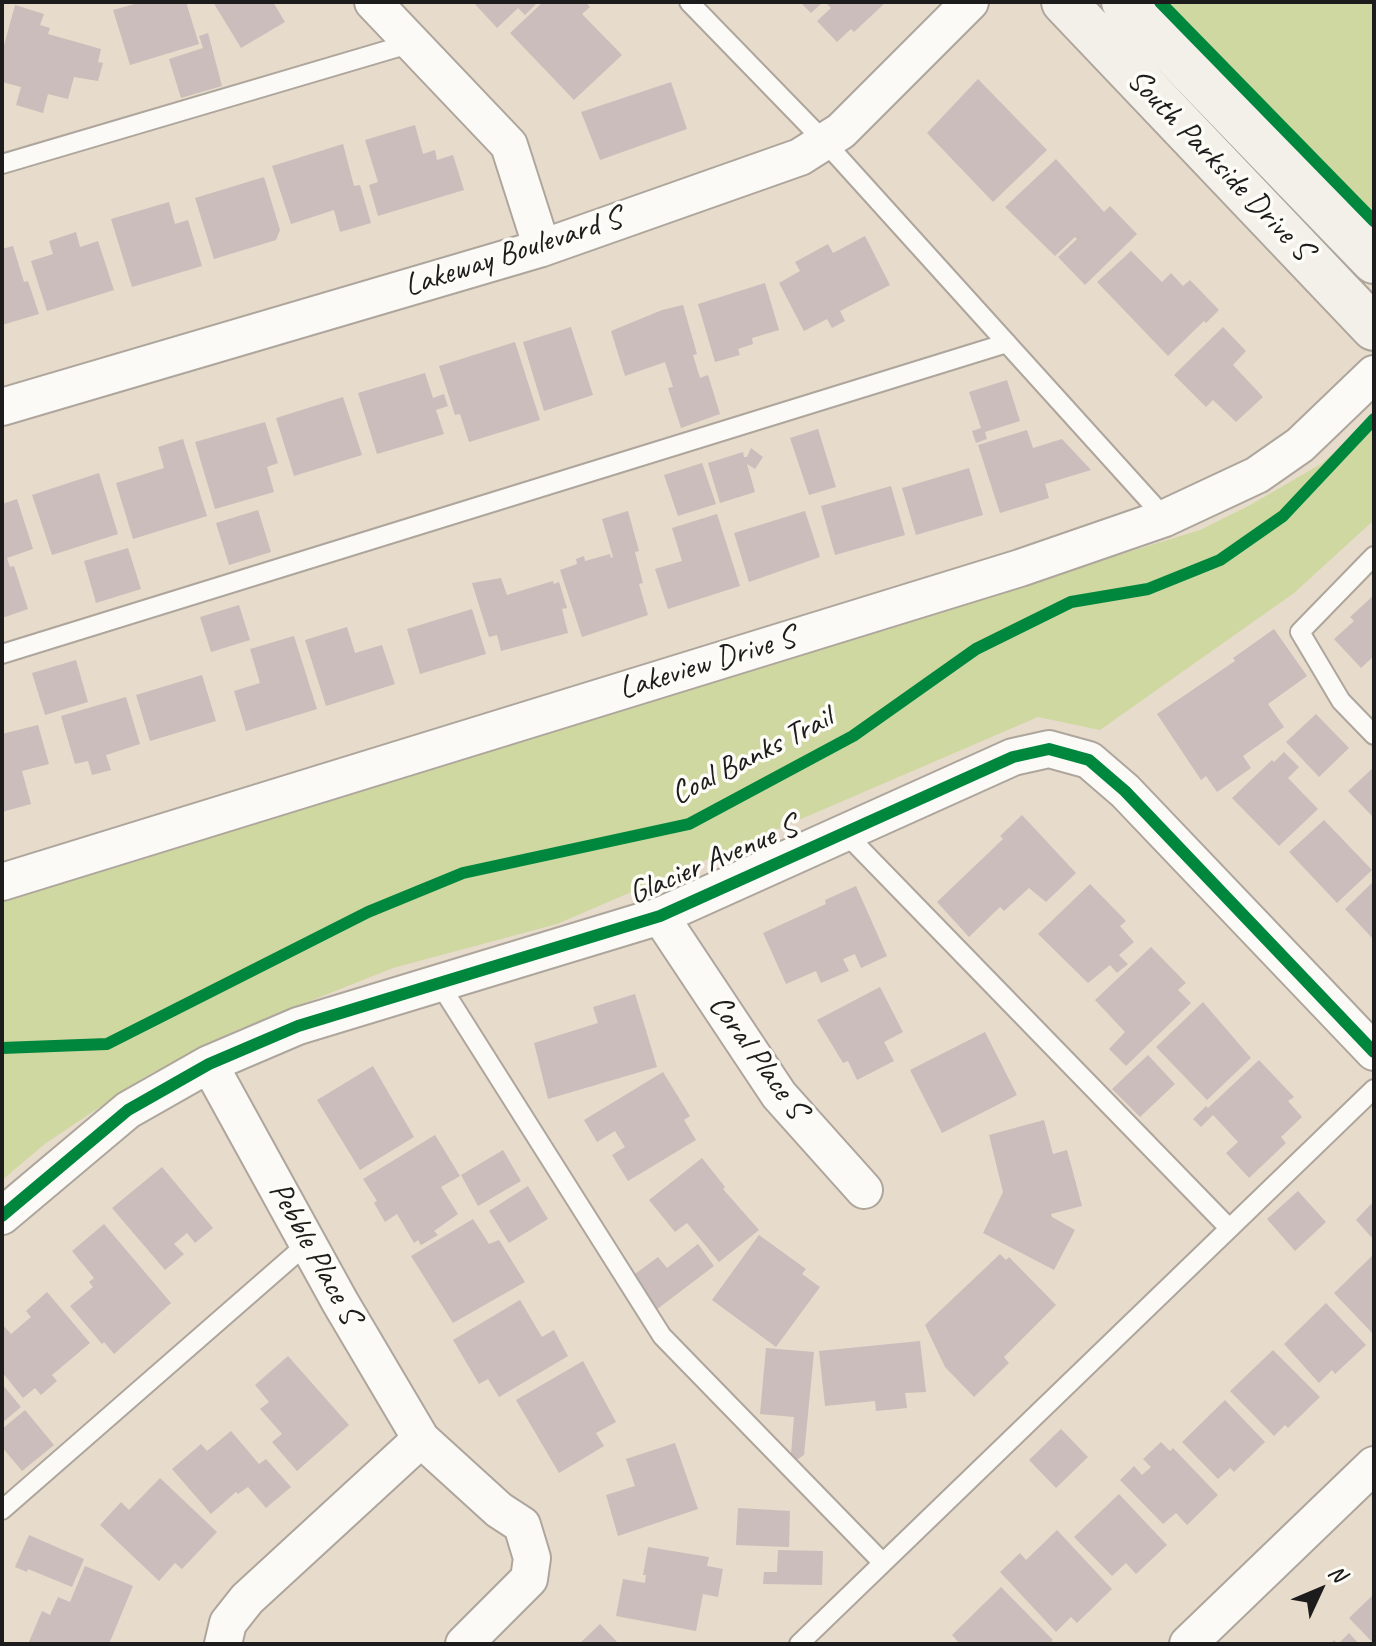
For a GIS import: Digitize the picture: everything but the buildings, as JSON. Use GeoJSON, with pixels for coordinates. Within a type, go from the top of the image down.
{"type":"FeatureCollection","features":[{"type":"Feature","properties":{"kind":"main road","name":"South Parkside Drive S"},"geometry":{"type":"LineString","coordinates":[[1064,2],[1374,328]]}},
{"type":"Feature","properties":{"kind":"main road","name":"South Parkside Drive S"},"geometry":{"type":"LineString","coordinates":[[1124,2],[1374,261]]}},
{"type":"Feature","properties":{"kind":"street"},"geometry":{"type":"LineString","coordinates":[[373,2],[509,145],[542,248]]}},
{"type":"Feature","properties":{"kind":"street","name":"Lakeway Boulevard S"},"geometry":{"type":"LineString","coordinates":[[2,407],[542,248],[800,157],[841,131],[970,2]]}},
{"type":"Feature","properties":{"kind":"street","name":"Lakeview Drive S"},"geometry":{"type":"LineString","coordinates":[[2,882],[1020,568],[1165,518],[1268,468],[1300,445],[1374,374]]}},
{"type":"Feature","properties":{"kind":"street","name":"Glacier Avenue S"},"geometry":{"type":"LineString","coordinates":[[2,1216],[128,1110],[209,1064],[298,1026],[660,916],[1013,757],[1049,749],[1089,760],[1125,791],[1374,1052]]}},
{"type":"Feature","properties":{"kind":"street","name":"Coral Place S"},"geometry":{"type":"LineString","coordinates":[[660,916],[779,1095],[864,1190]]}},
{"type":"Feature","properties":{"kind":"street","name":"Pebble Place S"},"geometry":{"type":"LineString","coordinates":[[209,1064],[421,1439],[499,1510],[522,1525],[532,1558],[529,1579],[464,1644]]}},
{"type":"Feature","properties":{"kind":"street"},"geometry":{"type":"LineString","coordinates":[[223,1644],[228,1623],[247,1599],[421,1439]]}},
{"type":"Feature","properties":{"kind":"street"},"geometry":{"type":"LineString","coordinates":[[1188,1644],[1374,1465]]}},
{"type":"Feature","properties":{"kind":"lane"},"geometry":{"type":"LineString","coordinates":[[689,2],[824,141],[1165,518]]}},
{"type":"Feature","properties":{"kind":"lane"},"geometry":{"type":"LineString","coordinates":[[2,164],[412,43]]}},
{"type":"Feature","properties":{"kind":"lane"},"geometry":{"type":"LineString","coordinates":[[2,654],[1007,343]]}},
{"type":"Feature","properties":{"kind":"lane"},"geometry":{"type":"LineString","coordinates":[[1374,556],[1300,632],[1341,701],[1374,735]]}},
{"type":"Feature","properties":{"kind":"lane"},"geometry":{"type":"LineString","coordinates":[[845,833],[1229,1228]]}},
{"type":"Feature","properties":{"kind":"lane"},"geometry":{"type":"LineString","coordinates":[[439,983],[662,1336],[883,1563]]}},
{"type":"Feature","properties":{"kind":"lane"},"geometry":{"type":"LineString","coordinates":[[799,1644],[1374,1089]]}},
{"type":"Feature","properties":{"kind":"lane"},"geometry":{"type":"LineString","coordinates":[[2,1510],[308,1243]]}},
{"type":"Feature","properties":{"kind":"green space"},"geometry":{"type":"Polygon","coordinates":[[[1160,2],[1374,2],[1374,227],[1160,2]]]}},
{"type":"Feature","properties":{"kind":"green space"},"geometry":{"type":"Polygon","coordinates":[[[1374,417],[1374,520],[1294,593],[1100,730],[1038,717],[557,924],[393,968],[237,1030],[148,1075],[46,1143],[2,1180],[2,897],[1200,530],[1321,464],[1374,417]]]}},
{"type":"Feature","properties":{"kind":"cycle path"},"geometry":{"type":"LineString","coordinates":[[1160,2],[1374,221]]}},
{"type":"Feature","properties":{"kind":"cycle path","name":"Coal Banks Trail"},"geometry":{"type":"LineString","coordinates":[[2,1048],[107,1044],[368,912],[463,873],[689,824],[853,736],[976,649],[1071,602],[1148,589],[1220,560],[1283,516],[1374,419]]}},
{"type":"Feature","properties":{"kind":"cycle path"},"geometry":{"type":"LineString","coordinates":[[2,1216],[128,1110],[209,1064],[298,1026],[660,916],[1013,757],[1049,749],[1089,760],[1125,791],[1374,1052]]}}]}
